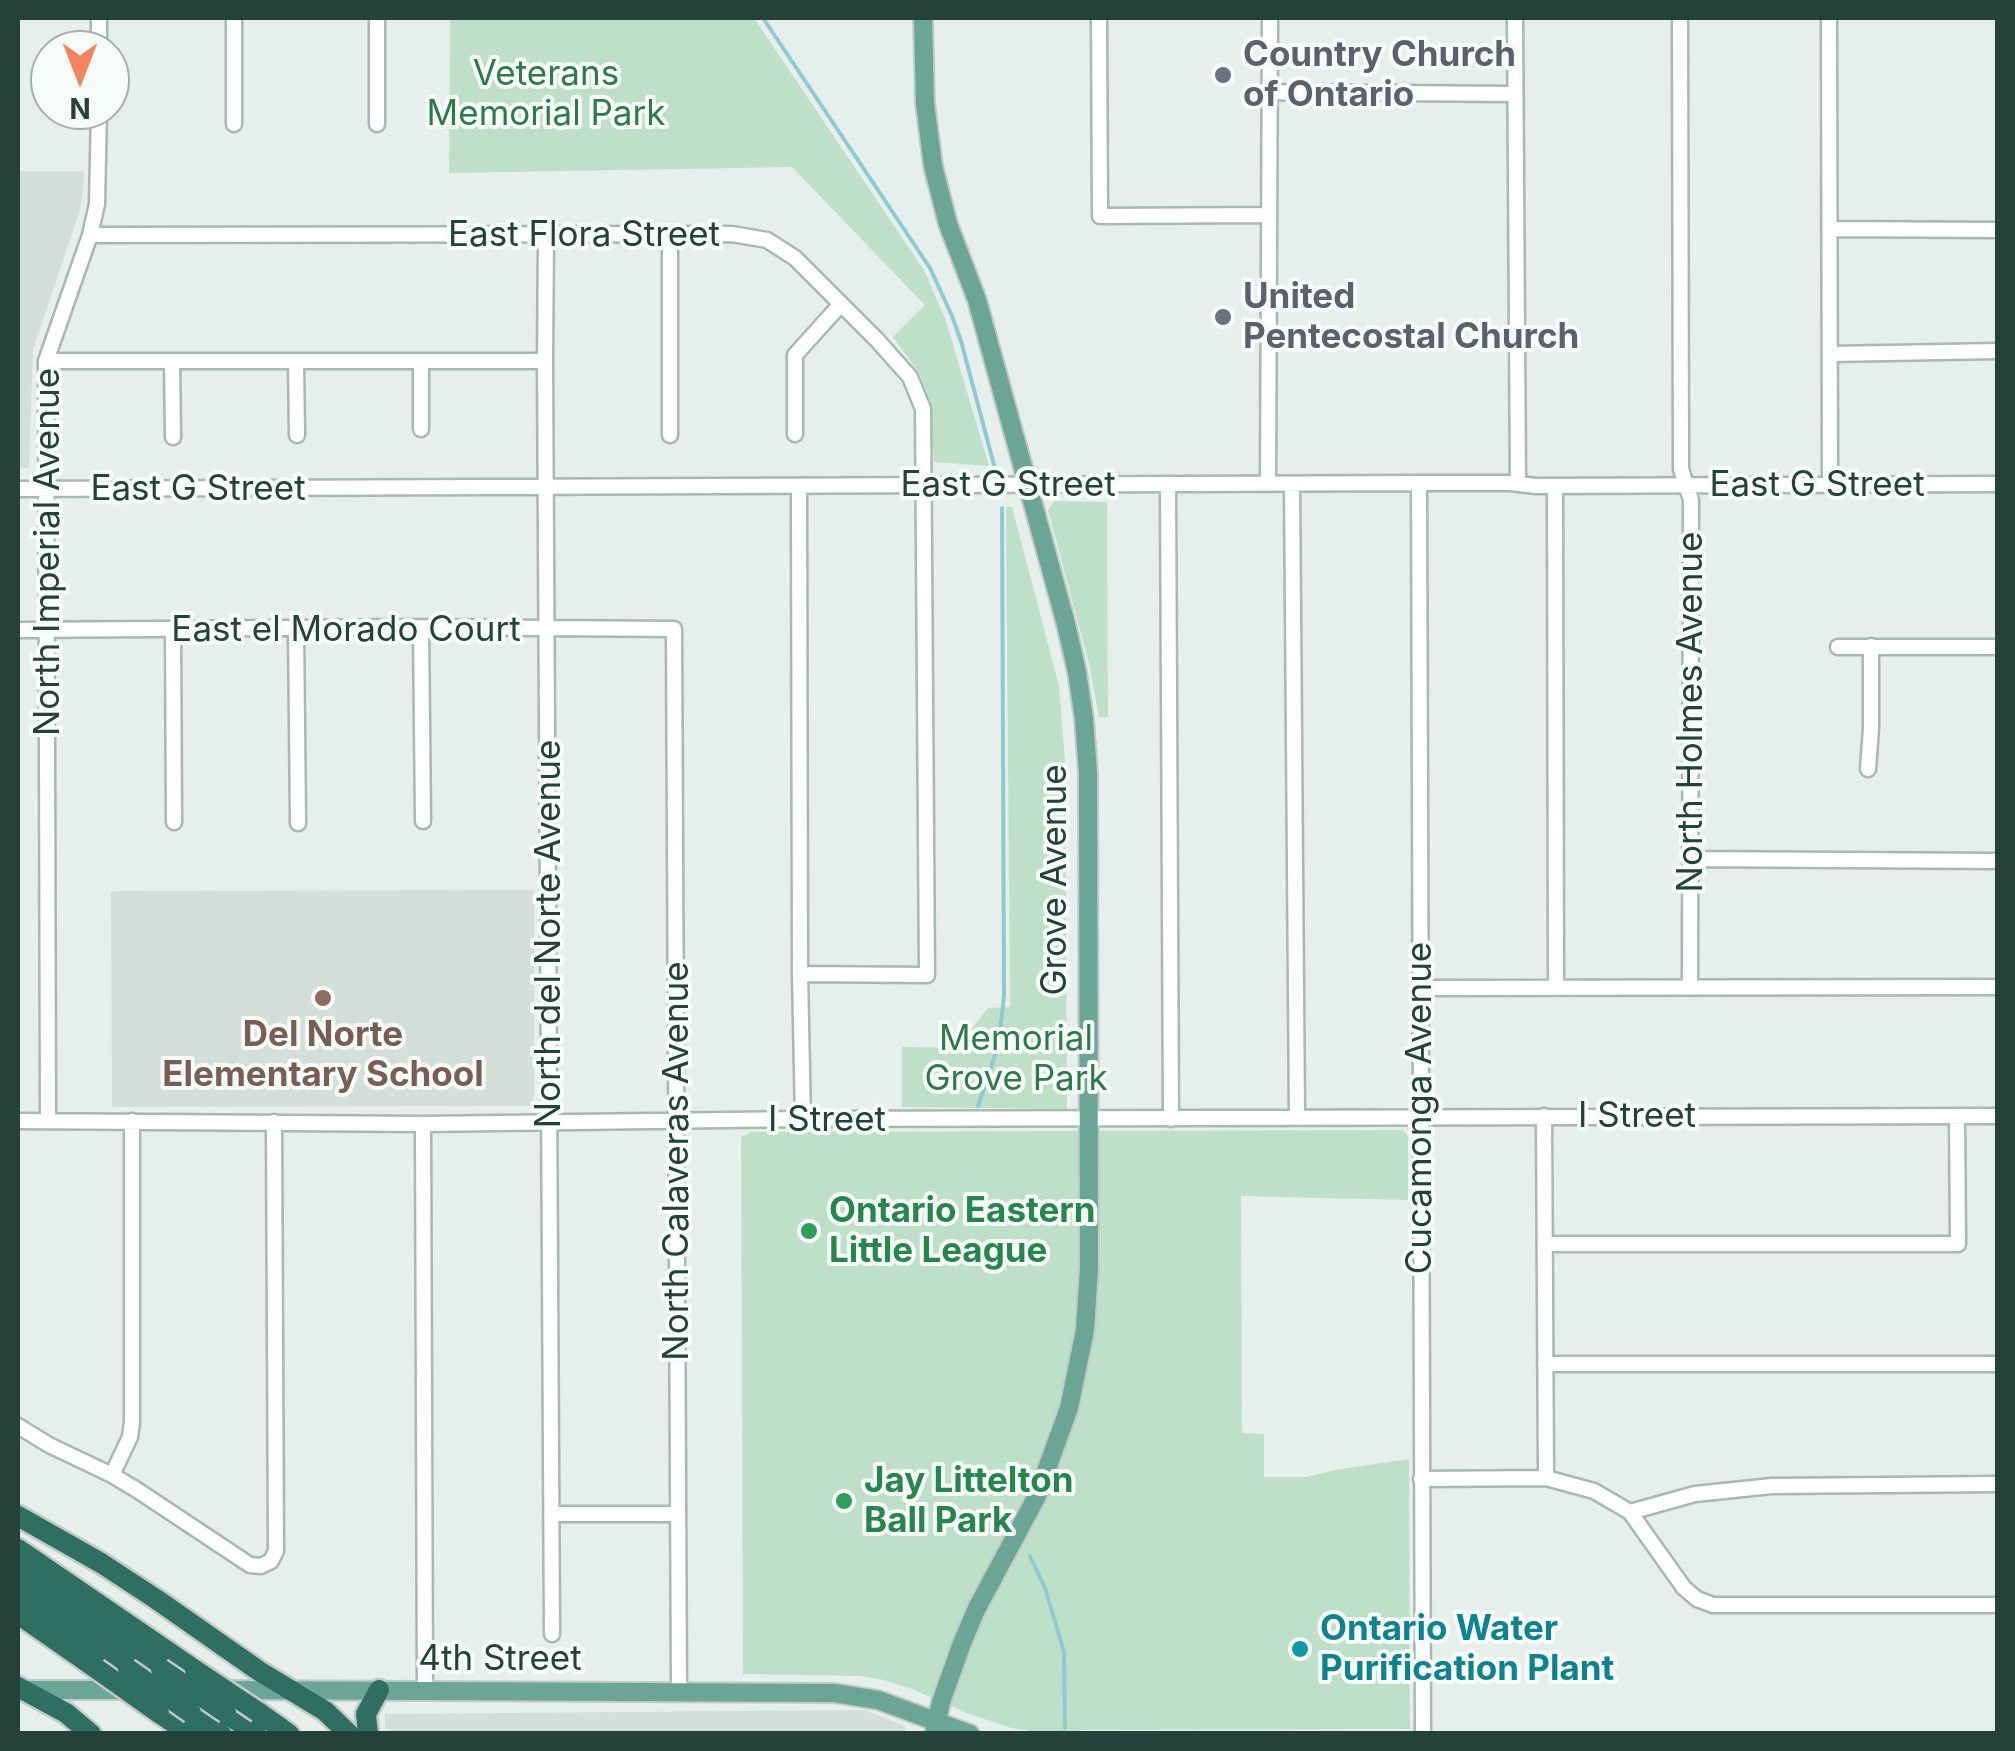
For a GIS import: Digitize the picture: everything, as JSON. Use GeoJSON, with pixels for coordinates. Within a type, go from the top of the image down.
{"type":"FeatureCollection","features":[{"type":"Feature","properties":{"kind":"highway"},"geometry":{"type":"LineString","coordinates":[[18,1516],[101,1563],[326,1711],[349,1734]]}},
{"type":"Feature","properties":{"kind":"highway"},"geometry":{"type":"LineString","coordinates":[[18,1549],[195,1670],[257,1723]]}},
{"type":"Feature","properties":{"kind":"highway"},"geometry":{"type":"LineString","coordinates":[[18,1570],[161,1670],[224,1723]]}},
{"type":"Feature","properties":{"kind":"highway"},"geometry":{"type":"LineString","coordinates":[[18,1592],[128,1670],[190,1723]]}},
{"type":"Feature","properties":{"kind":"highway"},"geometry":{"type":"LineString","coordinates":[[18,1614],[160,1712],[190,1723],[257,1723],[289,1734]]}},
{"type":"Feature","properties":{"kind":"highway"},"geometry":{"type":"LineString","coordinates":[[19,1689],[66,1712],[91,1734]]}},
{"type":"Feature","properties":{"kind":"highway"},"geometry":{"type":"LineString","coordinates":[[368,1734],[366,1714],[379,1690]]}},
{"type":"Feature","properties":{"kind":"main road","name":"Grove Avenue"},"geometry":{"type":"LineString","coordinates":[[924,18],[925,104],[933,166],[948,224],[978,300],[1066,624],[1084,719],[1088,772],[1089,1268],[1085,1330],[1070,1408],[1037,1496],[962,1643],[936,1727]]}},
{"type":"Feature","properties":{"kind":"main road","name":"4th Street"},"geometry":{"type":"LineString","coordinates":[[19,1689],[848,1694],[878,1700],[936,1727],[970,1734]]}},
{"type":"Feature","properties":{"kind":"street"},"geometry":{"type":"LineString","coordinates":[[234,18],[234,124]]}},
{"type":"Feature","properties":{"kind":"street"},"geometry":{"type":"LineString","coordinates":[[377,18],[377,124]]}},
{"type":"Feature","properties":{"kind":"street"},"geometry":{"type":"LineString","coordinates":[[1099,18],[1100,216],[1268,215]]}},
{"type":"Feature","properties":{"kind":"street"},"geometry":{"type":"LineString","coordinates":[[1268,484],[1270,18]]}},
{"type":"Feature","properties":{"kind":"street"},"geometry":{"type":"LineString","coordinates":[[1515,18],[1518,484]]}},
{"type":"Feature","properties":{"kind":"street","name":"North Holmes Avenue"},"geometry":{"type":"LineString","coordinates":[[1680,18],[1680,469],[1691,500],[1690,988]]}},
{"type":"Feature","properties":{"kind":"street"},"geometry":{"type":"LineString","coordinates":[[1829,18],[1830,484]]}},
{"type":"Feature","properties":{"kind":"street"},"geometry":{"type":"LineString","coordinates":[[1269,92],[1515,94]]}},
{"type":"Feature","properties":{"kind":"street","name":"North Imperial Avenue"},"geometry":{"type":"LineString","coordinates":[[48,1121],[46,362],[98,204],[99,130]]}},
{"type":"Feature","properties":{"kind":"street"},"geometry":{"type":"LineString","coordinates":[[1830,229],[1998,230]]}},
{"type":"Feature","properties":{"kind":"street","name":"East Flora Street"},"geometry":{"type":"LineString","coordinates":[[90,234],[732,234],[768,240],[795,258],[841,304],[910,377],[923,409],[926,974],[800,974]]}},
{"type":"Feature","properties":{"kind":"street","name":"North del Norte Avenue"},"geometry":{"type":"LineString","coordinates":[[546,234],[552,1634]]}},
{"type":"Feature","properties":{"kind":"street"},"geometry":{"type":"LineString","coordinates":[[670,234],[670,435]]}},
{"type":"Feature","properties":{"kind":"street"},"geometry":{"type":"LineString","coordinates":[[795,434],[795,355],[841,304]]}},
{"type":"Feature","properties":{"kind":"street"},"geometry":{"type":"LineString","coordinates":[[1830,354],[1998,352]]}},
{"type":"Feature","properties":{"kind":"street"},"geometry":{"type":"LineString","coordinates":[[46,362],[545,360]]}},
{"type":"Feature","properties":{"kind":"street"},"geometry":{"type":"LineString","coordinates":[[172,361],[173,438]]}},
{"type":"Feature","properties":{"kind":"street"},"geometry":{"type":"LineString","coordinates":[[296,361],[297,435]]}},
{"type":"Feature","properties":{"kind":"street"},"geometry":{"type":"LineString","coordinates":[[421,361],[421,429]]}},
{"type":"Feature","properties":{"kind":"street"},"geometry":{"type":"LineString","coordinates":[[1168,484],[1172,1119]]}},
{"type":"Feature","properties":{"kind":"street"},"geometry":{"type":"LineString","coordinates":[[1292,484],[1297,1118]]}},
{"type":"Feature","properties":{"kind":"street","name":"Cucamonga Avenue"},"geometry":{"type":"LineString","coordinates":[[1420,484],[1423,1734]]}},
{"type":"Feature","properties":{"kind":"street","name":"East G Street"},"geometry":{"type":"LineString","coordinates":[[18,489],[1998,484]]}},
{"type":"Feature","properties":{"kind":"street"},"geometry":{"type":"LineString","coordinates":[[1554,486],[1556,988]]}},
{"type":"Feature","properties":{"kind":"street"},"geometry":{"type":"LineString","coordinates":[[799,487],[803,1119]]}},
{"type":"Feature","properties":{"kind":"street"},"geometry":{"type":"LineString","coordinates":[[296,628],[298,823]]}},
{"type":"Feature","properties":{"kind":"street"},"geometry":{"type":"LineString","coordinates":[[421,628],[423,821]]}},
{"type":"Feature","properties":{"kind":"street","name":"East el Morado Court"},"geometry":{"type":"LineString","coordinates":[[18,630],[674,630]]}},
{"type":"Feature","properties":{"kind":"street"},"geometry":{"type":"LineString","coordinates":[[173,630],[174,822]]}},
{"type":"Feature","properties":{"kind":"street","name":"North Calaveras Avenue"},"geometry":{"type":"LineString","coordinates":[[674,630],[679,1692]]}},
{"type":"Feature","properties":{"kind":"street"},"geometry":{"type":"LineString","coordinates":[[1868,770],[1871,646]]}},
{"type":"Feature","properties":{"kind":"street"},"geometry":{"type":"LineString","coordinates":[[1838,647],[1998,647]]}},
{"type":"Feature","properties":{"kind":"street"},"geometry":{"type":"LineString","coordinates":[[1690,859],[1998,861]]}},
{"type":"Feature","properties":{"kind":"street"},"geometry":{"type":"LineString","coordinates":[[1420,988],[1998,987]]}},
{"type":"Feature","properties":{"kind":"street"},"geometry":{"type":"LineString","coordinates":[[1544,1116],[1546,1478]]}},
{"type":"Feature","properties":{"kind":"street"},"geometry":{"type":"LineString","coordinates":[[1544,1244],[1958,1244],[1957,1116]]}},
{"type":"Feature","properties":{"kind":"street","name":"I Street"},"geometry":{"type":"LineString","coordinates":[[18,1121],[423,1124],[803,1119],[1998,1116]]}},
{"type":"Feature","properties":{"kind":"street"},"geometry":{"type":"LineString","coordinates":[[112,1475],[130,1438],[132,1422],[132,1121]]}},
{"type":"Feature","properties":{"kind":"street"},"geometry":{"type":"LineString","coordinates":[[18,1426],[49,1446],[112,1475],[250,1565],[261,1566],[271,1561],[276,1551],[274,1122]]}},
{"type":"Feature","properties":{"kind":"street"},"geometry":{"type":"LineString","coordinates":[[423,1124],[425,1691]]}},
{"type":"Feature","properties":{"kind":"street"},"geometry":{"type":"LineString","coordinates":[[1545,1364],[1998,1364]]}},
{"type":"Feature","properties":{"kind":"street"},"geometry":{"type":"LineString","coordinates":[[1421,1478],[1546,1478],[1594,1490],[1630,1512],[1684,1588],[1713,1605],[1998,1606]]}},
{"type":"Feature","properties":{"kind":"street"},"geometry":{"type":"LineString","coordinates":[[1630,1512],[1695,1494],[1772,1486],[1998,1484]]}},
{"type":"Feature","properties":{"kind":"street"},"geometry":{"type":"LineString","coordinates":[[551,1514],[677,1514]]}},
{"type":"Feature","properties":{"kind":"shaded area"},"geometry":{"type":"Polygon","coordinates":[[[18,171],[84,171],[79,213],[33,350],[29,468],[18,468],[18,171]]]}},
{"type":"Feature","properties":{"kind":"shaded area","name":"Del Norte Elementary School"},"geometry":{"type":"Polygon","coordinates":[[[534,890],[534,1106],[112,1107],[111,891],[534,890]]]}},
{"type":"Feature","properties":{"kind":"shaded area"},"geometry":{"type":"Polygon","coordinates":[[[865,1710],[905,1726],[905,1733],[392,1734],[385,1728],[385,1714],[865,1710]]]}},
{"type":"Feature","properties":{"kind":"green space","name":"Veterans Memorial Park"},"geometry":{"type":"Polygon","coordinates":[[[450,18],[754,18],[924,270],[945,318],[989,466],[934,462],[930,401],[920,374],[893,337],[925,305],[792,167],[449,173],[450,18]]]}},
{"type":"Feature","properties":{"kind":"green space"},"geometry":{"type":"Polygon","coordinates":[[[1054,501],[1107,502],[1108,717],[1099,717],[1048,510],[1054,501]]]}},
{"type":"Feature","properties":{"kind":"green space","name":"Memorial Grove Park"},"geometry":{"type":"Polygon","coordinates":[[[1006,507],[1012,507],[1059,686],[1065,761],[1067,1109],[902,1107],[902,1047],[957,1048],[988,1008],[1010,1007],[1006,507]]]}},
{"type":"Feature","properties":{"kind":"green space"},"geometry":{"type":"Polygon","coordinates":[[[1403,1130],[1408,1136],[1408,1200],[1241,1196],[1242,1433],[1264,1434],[1264,1477],[1306,1477],[1409,1459],[1410,1729],[1038,1732],[969,1714],[884,1680],[743,1674],[741,1137],[751,1132],[1403,1130]]]}},
{"type":"Feature","properties":{"kind":"waterway"},"geometry":{"type":"LineString","coordinates":[[763,18],[930,268],[961,341],[994,465]]}},
{"type":"Feature","properties":{"kind":"waterway"},"geometry":{"type":"LineString","coordinates":[[978,1106],[999,1043],[1004,995],[1002,508]]}},
{"type":"Feature","properties":{"kind":"waterway"},"geometry":{"type":"LineString","coordinates":[[1030,1556],[1045,1588],[1064,1652],[1065,1728]]}},
{"type":"Feature","properties":{"kind":"place","name":"Country Church of Ontario"},"geometry":{"type":"Point","coordinates":[1223,75]}},
{"type":"Feature","properties":{"kind":"place","name":"United Pentecostal Church"},"geometry":{"type":"Point","coordinates":[1223,317]}},
{"type":"Feature","properties":{"kind":"place","name":"Del Norte Elementary School"},"geometry":{"type":"Point","coordinates":[323,998]}},
{"type":"Feature","properties":{"kind":"place","name":"Ontario Eastern Little League"},"geometry":{"type":"Point","coordinates":[809,1231]}},
{"type":"Feature","properties":{"kind":"place","name":"Jay Littelton Ball Park"},"geometry":{"type":"Point","coordinates":[844,1501]}},
{"type":"Feature","properties":{"kind":"place","name":"Ontario Water Purification Plant"},"geometry":{"type":"Point","coordinates":[1300,1649]}}]}
